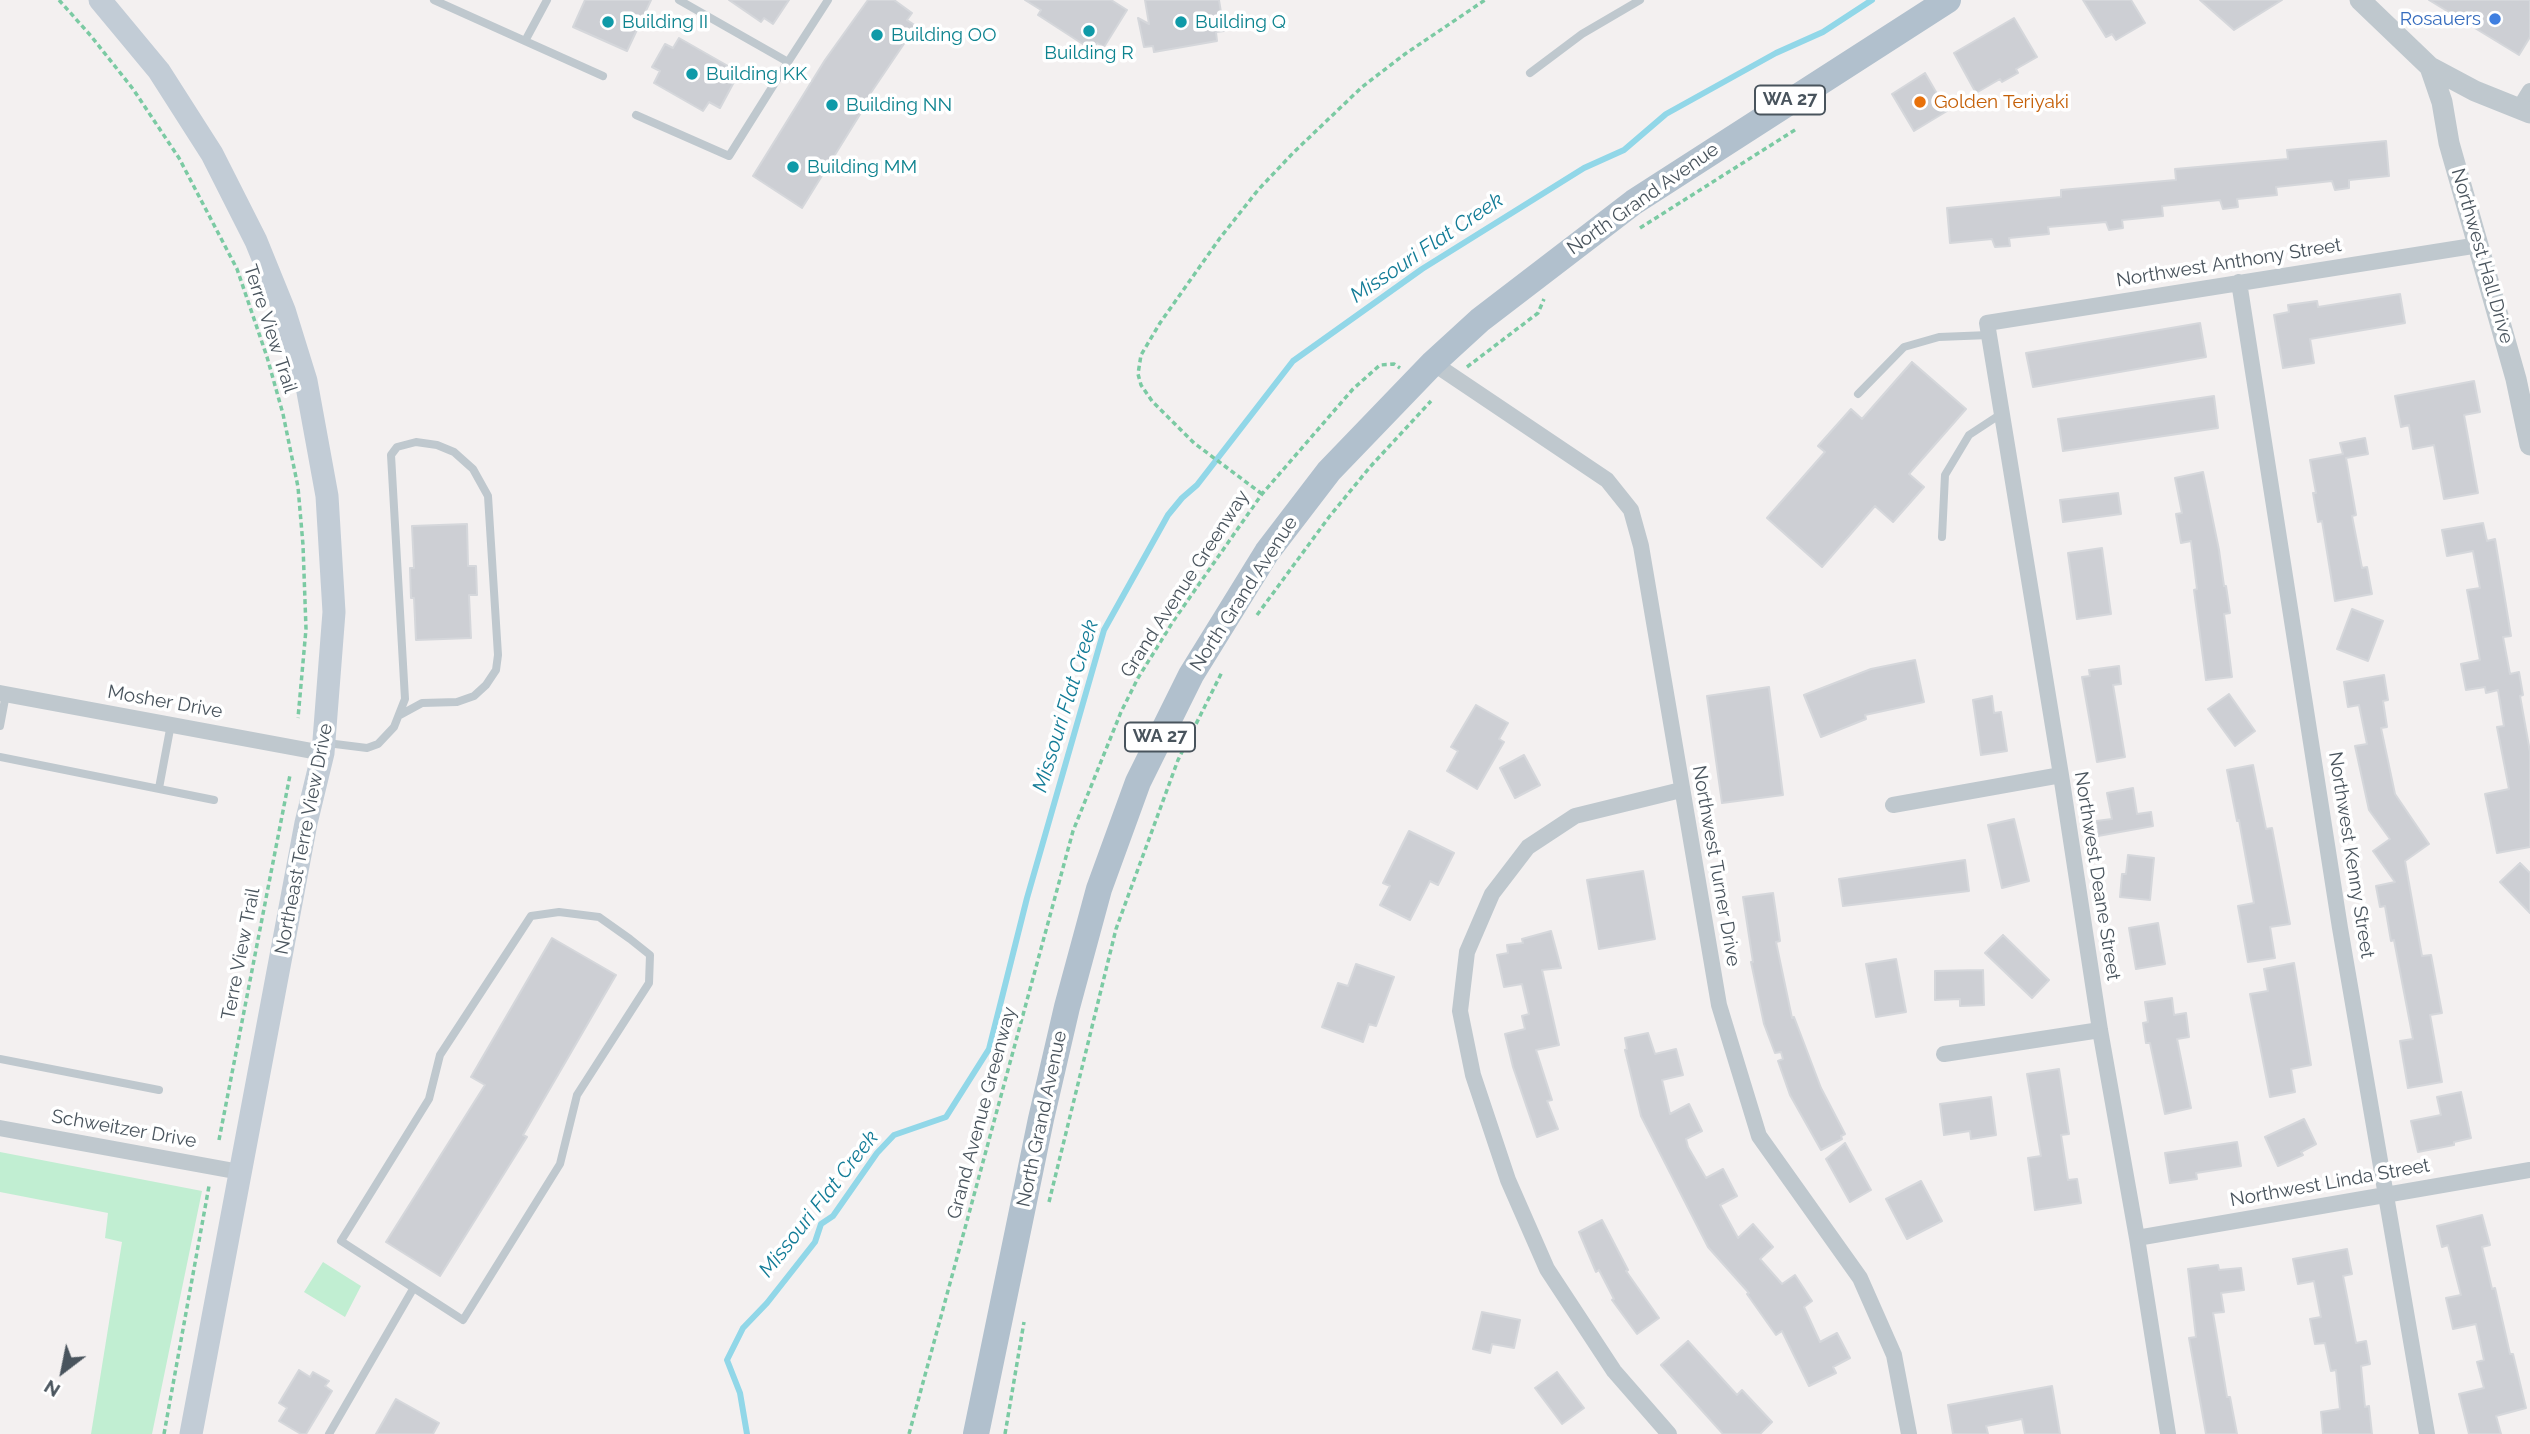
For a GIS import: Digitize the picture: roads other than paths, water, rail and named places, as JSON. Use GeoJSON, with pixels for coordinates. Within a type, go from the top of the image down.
{"type":"FeatureCollection","features":[{"type":"Feature","properties":{"kind":"main road","name":"Northeast Terre View Drive"},"geometry":{"type":"LineString","coordinates":[[100,0],[159,71],[212,154],[256,242],[284,310],[306,381],[327,496],[334,612],[323,748],[306,823],[191,1434]]}},
{"type":"Feature","properties":{"kind":"main road","name":"North Grand Avenue"},"geometry":{"type":"LineString","coordinates":[[976,1434],[1067,1007],[1099,889],[1138,782],[1191,675],[1267,552],[1329,471],[1435,373],[1490,312],[1634,202],[1948,0]]}},
{"type":"Feature","properties":{"kind":"street"},"geometry":{"type":"LineString","coordinates":[[2360,0],[2430,68],[2475,91],[2526,104]]}},
{"type":"Feature","properties":{"kind":"street","name":"Northwest Hall Drive"},"geometry":{"type":"LineString","coordinates":[[2430,68],[2442,102],[2449,143],[2479,245],[2523,377],[2530,445]]}},
{"type":"Feature","properties":{"kind":"street","name":"Northwest Anthony Street"},"geometry":{"type":"LineString","coordinates":[[1987,329],[2239,282],[2479,245]]}},
{"type":"Feature","properties":{"kind":"street","name":"Northwest Kenny Street"},"geometry":{"type":"LineString","coordinates":[[2239,282],[2340,928],[2427,1434]]}},
{"type":"Feature","properties":{"kind":"street","name":"Northwest Deane Street"},"geometry":{"type":"LineString","coordinates":[[1987,329],[2061,775],[2099,1030],[2137,1238],[2168,1434]]}},
{"type":"Feature","properties":{"kind":"street","name":"Northwest Turner Drive"},"geometry":{"type":"LineString","coordinates":[[1435,373],[1607,480],[1631,510],[1641,546],[1719,1005],[1759,1136],[1860,1279],[1894,1355],[1909,1434]]}},
{"type":"Feature","properties":{"kind":"street","name":"Mosher Drive"},"geometry":{"type":"LineString","coordinates":[[3,694],[323,748]]}},
{"type":"Feature","properties":{"kind":"street"},"geometry":{"type":"LineString","coordinates":[[1894,805],[2061,775]]}},
{"type":"Feature","properties":{"kind":"street"},"geometry":{"type":"LineString","coordinates":[[1669,1434],[1615,1371],[1547,1269],[1508,1180],[1473,1075],[1460,1011],[1467,952],[1492,894],[1528,847],[1575,816],[1681,790]]}},
{"type":"Feature","properties":{"kind":"street"},"geometry":{"type":"LineString","coordinates":[[1944,1054],[2099,1030]]}},
{"type":"Feature","properties":{"kind":"street","name":"Schweitzer Drive"},"geometry":{"type":"LineString","coordinates":[[0,1128],[240,1172]]}},
{"type":"Feature","properties":{"kind":"street","name":"Northwest Linda Street"},"geometry":{"type":"LineString","coordinates":[[2137,1238],[2530,1170]]}},
{"type":"Feature","properties":{"kind":"lane"},"geometry":{"type":"LineString","coordinates":[[434,0],[603,76]]}},
{"type":"Feature","properties":{"kind":"lane"},"geometry":{"type":"LineString","coordinates":[[525,41],[547,0]]}},
{"type":"Feature","properties":{"kind":"lane"},"geometry":{"type":"LineString","coordinates":[[679,0],[788,62]]}},
{"type":"Feature","properties":{"kind":"lane"},"geometry":{"type":"LineString","coordinates":[[636,115],[729,156],[828,0]]}},
{"type":"Feature","properties":{"kind":"lane"},"geometry":{"type":"LineString","coordinates":[[1530,74],[1582,34],[1640,0]]}},
{"type":"Feature","properties":{"kind":"lane"},"geometry":{"type":"LineString","coordinates":[[1857,394],[1904,347],[1939,337],[1987,329]]}},
{"type":"Feature","properties":{"kind":"lane"},"geometry":{"type":"LineString","coordinates":[[1942,537],[1945,475],[1969,435],[2001,414]]}},
{"type":"Feature","properties":{"kind":"lane"},"geometry":{"type":"LineString","coordinates":[[323,748],[367,748],[378,744],[400,715],[405,699],[391,455],[397,447],[416,442],[437,445],[454,452],[473,469],[488,496],[498,655],[496,670],[474,696],[457,702],[422,703],[400,715]]}},
{"type":"Feature","properties":{"kind":"lane"},"geometry":{"type":"LineString","coordinates":[[0,726],[3,694]]}},
{"type":"Feature","properties":{"kind":"lane"},"geometry":{"type":"LineString","coordinates":[[159,788],[171,724]]}},
{"type":"Feature","properties":{"kind":"lane"},"geometry":{"type":"LineString","coordinates":[[0,757],[215,800]]}},
{"type":"Feature","properties":{"kind":"lane"},"geometry":{"type":"LineString","coordinates":[[559,912],[599,916],[650,955],[649,984],[577,1095],[560,1164],[463,1320],[413,1289],[341,1241],[429,1099],[440,1055],[531,916],[559,912]]}},
{"type":"Feature","properties":{"kind":"lane"},"geometry":{"type":"LineString","coordinates":[[0,1059],[159,1090]]}},
{"type":"Feature","properties":{"kind":"lane"},"geometry":{"type":"LineString","coordinates":[[329,1434],[413,1289]]}},
{"type":"Feature","properties":{"kind":"waterway","name":"Missouri Flat Creek"},"geometry":{"type":"LineString","coordinates":[[747,1434],[740,1393],[727,1360],[743,1328],[767,1303],[815,1242],[821,1224],[833,1216],[877,1153],[894,1135],[946,1117],[989,1049],[1027,898],[1104,630],[1168,515],[1197,485],[1293,361],[1422,269],[1584,168],[1624,150],[1666,114],[1776,53],[1823,32],[1872,0]]}},
{"type":"Feature","properties":{"kind":"place","name":"Rosauers"},"geometry":{"type":"Point","coordinates":[2495,19]}},
{"type":"Feature","properties":{"kind":"place","name":"Building II"},"geometry":{"type":"Point","coordinates":[608,22]}},
{"type":"Feature","properties":{"kind":"place","name":"Building Q"},"geometry":{"type":"Point","coordinates":[1181,22]}},
{"type":"Feature","properties":{"kind":"place","name":"Building R"},"geometry":{"type":"Point","coordinates":[1089,31]}},
{"type":"Feature","properties":{"kind":"place","name":"Building OO"},"geometry":{"type":"Point","coordinates":[877,35]}},
{"type":"Feature","properties":{"kind":"place","name":"Building KK"},"geometry":{"type":"Point","coordinates":[692,74]}},
{"type":"Feature","properties":{"kind":"place","name":"Golden Teriyaki"},"geometry":{"type":"Point","coordinates":[1920,102]}},
{"type":"Feature","properties":{"kind":"place","name":"Building NN"},"geometry":{"type":"Point","coordinates":[832,105]}},
{"type":"Feature","properties":{"kind":"place","name":"Building MM"},"geometry":{"type":"Point","coordinates":[793,167]}}]}
